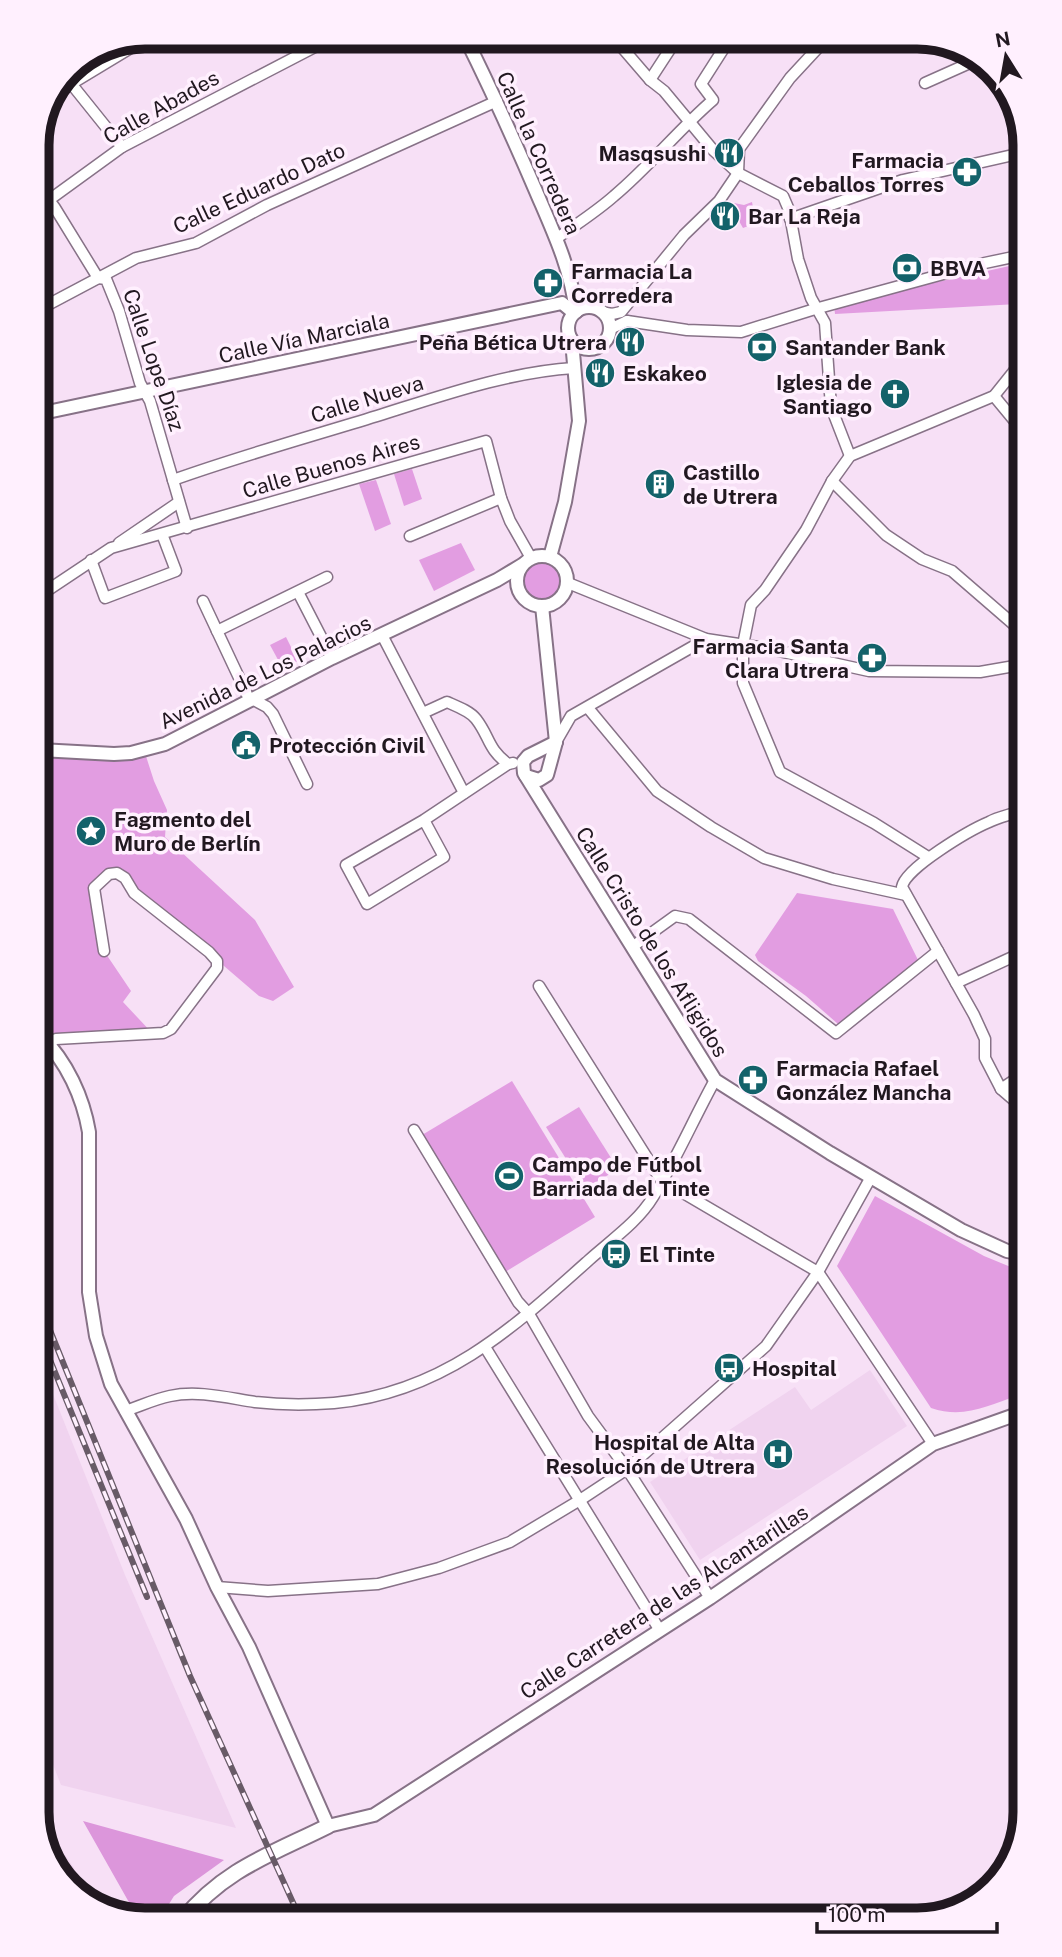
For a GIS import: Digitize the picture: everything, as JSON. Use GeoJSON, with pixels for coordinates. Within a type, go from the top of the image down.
{"type":"FeatureCollection","features":[{"type":"Feature","properties":{"kind":"main road"},"geometry":{"type":"LineString","coordinates":[[194,1908],[230,1875],[328,1826]]}},
{"type":"Feature","properties":{"kind":"street","name":"Calle Abades"},"geometry":{"type":"LineString","coordinates":[[49,200],[122,148],[311,49]]}},
{"type":"Feature","properties":{"kind":"street","name":"Calle la Corredera"},"geometry":{"type":"LineString","coordinates":[[471,49],[497,101],[556,239],[573,285],[575,313]]}},
{"type":"Feature","properties":{"kind":"street"},"geometry":{"type":"LineString","coordinates":[[623,49],[650,80],[664,91],[713,150],[738,173],[783,196],[815,309],[822,314],[825,323],[831,407],[850,456]]}},
{"type":"Feature","properties":{"kind":"street"},"geometry":{"type":"LineString","coordinates":[[650,80],[670,49]]}},
{"type":"Feature","properties":{"kind":"street"},"geometry":{"type":"LineString","coordinates":[[556,239],[614,197],[673,141],[688,121],[713,100],[701,85],[724,49]]}},
{"type":"Feature","properties":{"kind":"street"},"geometry":{"type":"LineString","coordinates":[[574,368],[590,349],[604,343],[610,329],[624,316],[684,235],[719,201],[738,173],[739,149],[790,78],[817,49]]}},
{"type":"Feature","properties":{"kind":"street"},"geometry":{"type":"LineString","coordinates":[[84,71],[119,53]]}},
{"type":"Feature","properties":{"kind":"street"},"geometry":{"type":"LineString","coordinates":[[925,83],[968,64]]}},
{"type":"Feature","properties":{"kind":"street"},"geometry":{"type":"LineString","coordinates":[[71,84],[122,148]]}},
{"type":"Feature","properties":{"kind":"street","name":"Calle Eduardo Dato"},"geometry":{"type":"LineString","coordinates":[[49,304],[136,258],[196,243],[267,205],[497,101]]}},
{"type":"Feature","properties":{"kind":"street"},"geometry":{"type":"LineString","coordinates":[[790,219],[903,180],[1013,155]]}},
{"type":"Feature","properties":{"kind":"street","name":"Calle Lope Díaz"},"geometry":{"type":"LineString","coordinates":[[49,200],[97,278],[106,279],[119,311],[187,528]]}},
{"type":"Feature","properties":{"kind":"street"},"geometry":{"type":"LineString","coordinates":[[550,557],[576,446],[579,398],[568,326],[575,313],[586,308],[687,330],[741,332],[815,309],[1013,257]]}},
{"type":"Feature","properties":{"kind":"street","name":"Calle la Corredera"},"geometry":{"type":"LineString","coordinates":[[573,285],[599,310]]}},
{"type":"Feature","properties":{"kind":"street","name":"Calle Vía Marciala"},"geometry":{"type":"LineString","coordinates":[[49,412],[562,303],[575,313]]}},
{"type":"Feature","properties":{"kind":"street"},"geometry":{"type":"LineString","coordinates":[[599,310],[607,318],[610,329]]}},
{"type":"Feature","properties":{"kind":"street"},"geometry":{"type":"LineString","coordinates":[[572,341],[580,347],[590,349]]}},
{"type":"Feature","properties":{"kind":"street","name":"Calle Nueva"},"geometry":{"type":"LineString","coordinates":[[173,480],[498,381],[552,369],[574,368]]}},
{"type":"Feature","properties":{"kind":"street"},"geometry":{"type":"LineString","coordinates":[[928,857],[874,823],[780,772],[743,683],[743,645],[751,605],[765,590],[806,530],[832,481],[850,456],[994,396],[1013,372]]}},
{"type":"Feature","properties":{"kind":"street"},"geometry":{"type":"LineString","coordinates":[[994,396],[1013,419]]}},
{"type":"Feature","properties":{"kind":"street","name":"Calle Buenos Aires"},"geometry":{"type":"LineString","coordinates":[[111,548],[486,441],[501,498]]}},
{"type":"Feature","properties":{"kind":"street"},"geometry":{"type":"LineString","coordinates":[[832,481],[886,535],[922,559],[952,571],[1013,624]]}},
{"type":"Feature","properties":{"kind":"street"},"geometry":{"type":"LineString","coordinates":[[410,536],[501,498],[526,562]]}},
{"type":"Feature","properties":{"kind":"street"},"geometry":{"type":"LineString","coordinates":[[49,589],[179,502]]}},
{"type":"Feature","properties":{"kind":"street"},"geometry":{"type":"LineString","coordinates":[[91,560],[105,598],[176,571],[162,534]]}},
{"type":"Feature","properties":{"kind":"street"},"geometry":{"type":"LineString","coordinates":[[544,556],[550,557],[563,568],[568,583],[558,600],[542,606],[522,595],[516,582],[526,562],[544,556]]}},
{"type":"Feature","properties":{"kind":"street","name":"Avenida de Los Palacios"},"geometry":{"type":"LineString","coordinates":[[49,751],[131,753],[165,744],[332,658],[497,580],[526,562]]}},
{"type":"Feature","properties":{"kind":"street"},"geometry":{"type":"LineString","coordinates":[[217,631],[327,577]]}},
{"type":"Feature","properties":{"kind":"street"},"geometry":{"type":"LineString","coordinates":[[497,580],[516,582]]}},
{"type":"Feature","properties":{"kind":"street"},"geometry":{"type":"LineString","coordinates":[[568,583],[706,639],[869,671],[980,672],[1013,666]]}},
{"type":"Feature","properties":{"kind":"street"},"geometry":{"type":"LineString","coordinates":[[298,592],[332,658]]}},
{"type":"Feature","properties":{"kind":"street"},"geometry":{"type":"LineString","coordinates":[[203,601],[252,700],[267,707],[273,714],[307,784]]}},
{"type":"Feature","properties":{"kind":"street"},"geometry":{"type":"LineString","coordinates":[[542,606],[556,743]]}},
{"type":"Feature","properties":{"kind":"street"},"geometry":{"type":"LineString","coordinates":[[382,635],[464,793]]}},
{"type":"Feature","properties":{"kind":"street"},"geometry":{"type":"LineString","coordinates":[[523,762],[526,776],[539,780],[547,775],[556,743],[571,716],[706,639]]}},
{"type":"Feature","properties":{"kind":"street"},"geometry":{"type":"LineString","coordinates":[[423,713],[447,702],[457,706],[475,717],[495,754],[508,764]]}},
{"type":"Feature","properties":{"kind":"street"},"geometry":{"type":"LineString","coordinates":[[588,708],[657,791],[764,858],[833,879],[906,895]]}},
{"type":"Feature","properties":{"kind":"street"},"geometry":{"type":"LineString","coordinates":[[424,820],[444,857],[367,904],[346,865],[424,820],[508,764],[523,762],[528,756],[556,743]]}},
{"type":"Feature","properties":{"kind":"street"},"geometry":{"type":"LineString","coordinates":[[535,753],[545,756],[550,766]]}},
{"type":"Feature","properties":{"kind":"street","name":"Calle Cristo de los Afligidos"},"geometry":{"type":"LineString","coordinates":[[526,776],[715,1080],[961,1230],[1013,1252]]}},
{"type":"Feature","properties":{"kind":"street"},"geometry":{"type":"LineString","coordinates":[[1013,813],[989,821],[928,857],[903,882],[902,887],[974,1014],[985,1039],[985,1058],[1001,1089],[1013,1099]]}},
{"type":"Feature","properties":{"kind":"street"},"geometry":{"type":"LineString","coordinates":[[49,1039],[163,1033],[171,1029],[217,968],[217,961],[209,953],[134,893],[125,878],[117,873],[109,874],[94,888],[104,951]]}},
{"type":"Feature","properties":{"kind":"street"},"geometry":{"type":"LineString","coordinates":[[632,947],[675,916],[689,919],[836,1033],[938,951]]}},
{"type":"Feature","properties":{"kind":"street"},"geometry":{"type":"LineString","coordinates":[[956,983],[1013,957]]}},
{"type":"Feature","properties":{"kind":"street"},"geometry":{"type":"LineString","coordinates":[[539,986],[661,1180],[818,1272],[933,1444]]}},
{"type":"Feature","properties":{"kind":"street"},"geometry":{"type":"LineString","coordinates":[[49,1045],[66,1068],[86,1116],[89,1132],[91,1311],[111,1384],[186,1519],[248,1647],[328,1826]]}},
{"type":"Feature","properties":{"kind":"street"},"geometry":{"type":"LineString","coordinates":[[125,1411],[171,1396],[186,1394],[266,1403],[344,1402],[419,1382],[485,1348],[529,1314],[635,1219],[653,1198],[715,1080]]}},
{"type":"Feature","properties":{"kind":"street"},"geometry":{"type":"LineString","coordinates":[[1001,1089],[1013,1081]]}},
{"type":"Feature","properties":{"kind":"street"},"geometry":{"type":"LineString","coordinates":[[414,1130],[589,1416],[710,1598]]}},
{"type":"Feature","properties":{"kind":"street"},"geometry":{"type":"LineString","coordinates":[[217,1587],[268,1591],[378,1584],[439,1568],[510,1542],[579,1500],[626,1469],[766,1346],[818,1272],[871,1177]]}},
{"type":"Feature","properties":{"kind":"street"},"geometry":{"type":"LineString","coordinates":[[485,1348],[659,1629]]}},
{"type":"Feature","properties":{"kind":"street","name":"Calle Carretera de las Alcantarillas"},"geometry":{"type":"LineString","coordinates":[[328,1826],[374,1815],[710,1598],[933,1444],[1013,1416]]}},
{"type":"Feature","properties":{"kind":"shaded area"},"geometry":{"type":"Polygon","coordinates":[[[752,202],[756,223],[743,228],[732,209],[734,203],[744,205],[752,202]]]}},
{"type":"Feature","properties":{"kind":"shaded area"},"geometry":{"type":"Polygon","coordinates":[[[1013,265],[1013,304],[835,314],[834,305],[1013,265]]]}},
{"type":"Feature","properties":{"kind":"shaded area"},"geometry":{"type":"Polygon","coordinates":[[[412,469],[422,499],[404,506],[394,474],[412,469]]]}},
{"type":"Feature","properties":{"kind":"shaded area"},"geometry":{"type":"Polygon","coordinates":[[[376,480],[391,524],[375,531],[359,484],[376,480]]]}},
{"type":"Feature","properties":{"kind":"shaded area"},"geometry":{"type":"Polygon","coordinates":[[[461,543],[475,570],[434,591],[419,560],[461,543]]]}},
{"type":"Feature","properties":{"kind":"shaded area"},"geometry":{"type":"Polygon","coordinates":[[[542,562],[555,568],[561,581],[555,594],[542,600],[529,594],[523,581],[529,568],[542,562]]]}},
{"type":"Feature","properties":{"kind":"shaded area"},"geometry":{"type":"Polygon","coordinates":[[[286,637],[298,661],[283,669],[270,645],[286,637]]]}},
{"type":"Feature","properties":{"kind":"shaded area"},"geometry":{"type":"Polygon","coordinates":[[[49,749],[144,750],[167,810],[165,837],[255,920],[294,987],[273,1001],[259,996],[117,874],[94,888],[104,951],[131,991],[123,1002],[153,1034],[49,1038],[49,749]]]}},
{"type":"Feature","properties":{"kind":"shaded area"},"geometry":{"type":"Polygon","coordinates":[[[797,893],[893,909],[918,960],[838,1024],[806,996],[758,961],[755,955],[797,893]]]}},
{"type":"Feature","properties":{"kind":"shaded area","name":"Campo de Fútbol Barriada del Tinte"},"geometry":{"type":"Polygon","coordinates":[[[512,1081],[595,1217],[505,1272],[422,1135],[512,1081]]]}},
{"type":"Feature","properties":{"kind":"shaded area"},"geometry":{"type":"Polygon","coordinates":[[[579,1107],[618,1169],[585,1189],[546,1127],[579,1107]]]}},
{"type":"Feature","properties":{"kind":"shaded area"},"geometry":{"type":"Polygon","coordinates":[[[875,1196],[984,1256],[1013,1268],[1013,1398],[967,1411],[931,1408],[837,1266],[875,1196]]]}},
{"type":"Feature","properties":{"kind":"shaded area","name":"Hospital de Alta Resolución de Utrera"},"geometry":{"type":"Polygon","coordinates":[[[870,1370],[907,1426],[700,1560],[650,1482],[795,1387],[811,1410],[870,1370]]]}},
{"type":"Feature","properties":{"kind":"shaded area"},"geometry":{"type":"Polygon","coordinates":[[[49,1384],[125,1575],[236,1828],[61,1785],[49,1754],[49,1384]]]}},
{"type":"Feature","properties":{"kind":"shaded area"},"geometry":{"type":"Polygon","coordinates":[[[83,1821],[224,1860],[174,1896],[166,1908],[132,1907],[83,1821]]]}},
{"type":"Feature","properties":{"kind":"shaded area"},"geometry":{"type":"Polygon","coordinates":[[[53,1838],[81,1883],[62,1860],[53,1838]]]}},
{"type":"Feature","properties":{"kind":"railway"},"geometry":{"type":"LineString","coordinates":[[49,1328],[190,1676],[295,1908]]}},
{"type":"Feature","properties":{"kind":"railway"},"geometry":{"type":"LineString","coordinates":[[49,1358],[147,1597]]}},
{"type":"Feature","properties":{"kind":"place","name":"Masqsushi"},"geometry":{"type":"Point","coordinates":[729,153]}},
{"type":"Feature","properties":{"kind":"place","name":"Farmacia Ceballos Torres"},"geometry":{"type":"Point","coordinates":[967,172]}},
{"type":"Feature","properties":{"kind":"place","name":"Bar La Reja"},"geometry":{"type":"Point","coordinates":[725,216]}},
{"type":"Feature","properties":{"kind":"place","name":"BBVA"},"geometry":{"type":"Point","coordinates":[907,268]}},
{"type":"Feature","properties":{"kind":"place","name":"Farmacia La Corredera"},"geometry":{"type":"Point","coordinates":[548,283]}},
{"type":"Feature","properties":{"kind":"place","name":"Peña Bética Utrera"},"geometry":{"type":"Point","coordinates":[630,342]}},
{"type":"Feature","properties":{"kind":"place","name":"Santander Bank"},"geometry":{"type":"Point","coordinates":[762,347]}},
{"type":"Feature","properties":{"kind":"place","name":"Eskakeo"},"geometry":{"type":"Point","coordinates":[600,373]}},
{"type":"Feature","properties":{"kind":"place","name":"Iglesia de Santiago"},"geometry":{"type":"Point","coordinates":[895,394]}},
{"type":"Feature","properties":{"kind":"place","name":"Castillo de Utrera"},"geometry":{"type":"Point","coordinates":[660,484]}},
{"type":"Feature","properties":{"kind":"place","name":"Farmacia Santa Clara Utrera"},"geometry":{"type":"Point","coordinates":[872,658]}},
{"type":"Feature","properties":{"kind":"place","name":"Protección Civil"},"geometry":{"type":"Point","coordinates":[246,745]}},
{"type":"Feature","properties":{"kind":"place","name":"Fagmento del Muro de Berlín"},"geometry":{"type":"Point","coordinates":[91,831]}},
{"type":"Feature","properties":{"kind":"place","name":"Farmacia Rafael González Mancha"},"geometry":{"type":"Point","coordinates":[753,1080]}},
{"type":"Feature","properties":{"kind":"place","name":"Campo de Fútbol Barriada del Tinte"},"geometry":{"type":"Point","coordinates":[509,1176]}},
{"type":"Feature","properties":{"kind":"place","name":"El Tinte"},"geometry":{"type":"Point","coordinates":[616,1254]}},
{"type":"Feature","properties":{"kind":"place","name":"Hospital"},"geometry":{"type":"Point","coordinates":[729,1368]}},
{"type":"Feature","properties":{"kind":"place","name":"Hospital de Alta Resolución de Utrera"},"geometry":{"type":"Point","coordinates":[778,1454]}}]}
